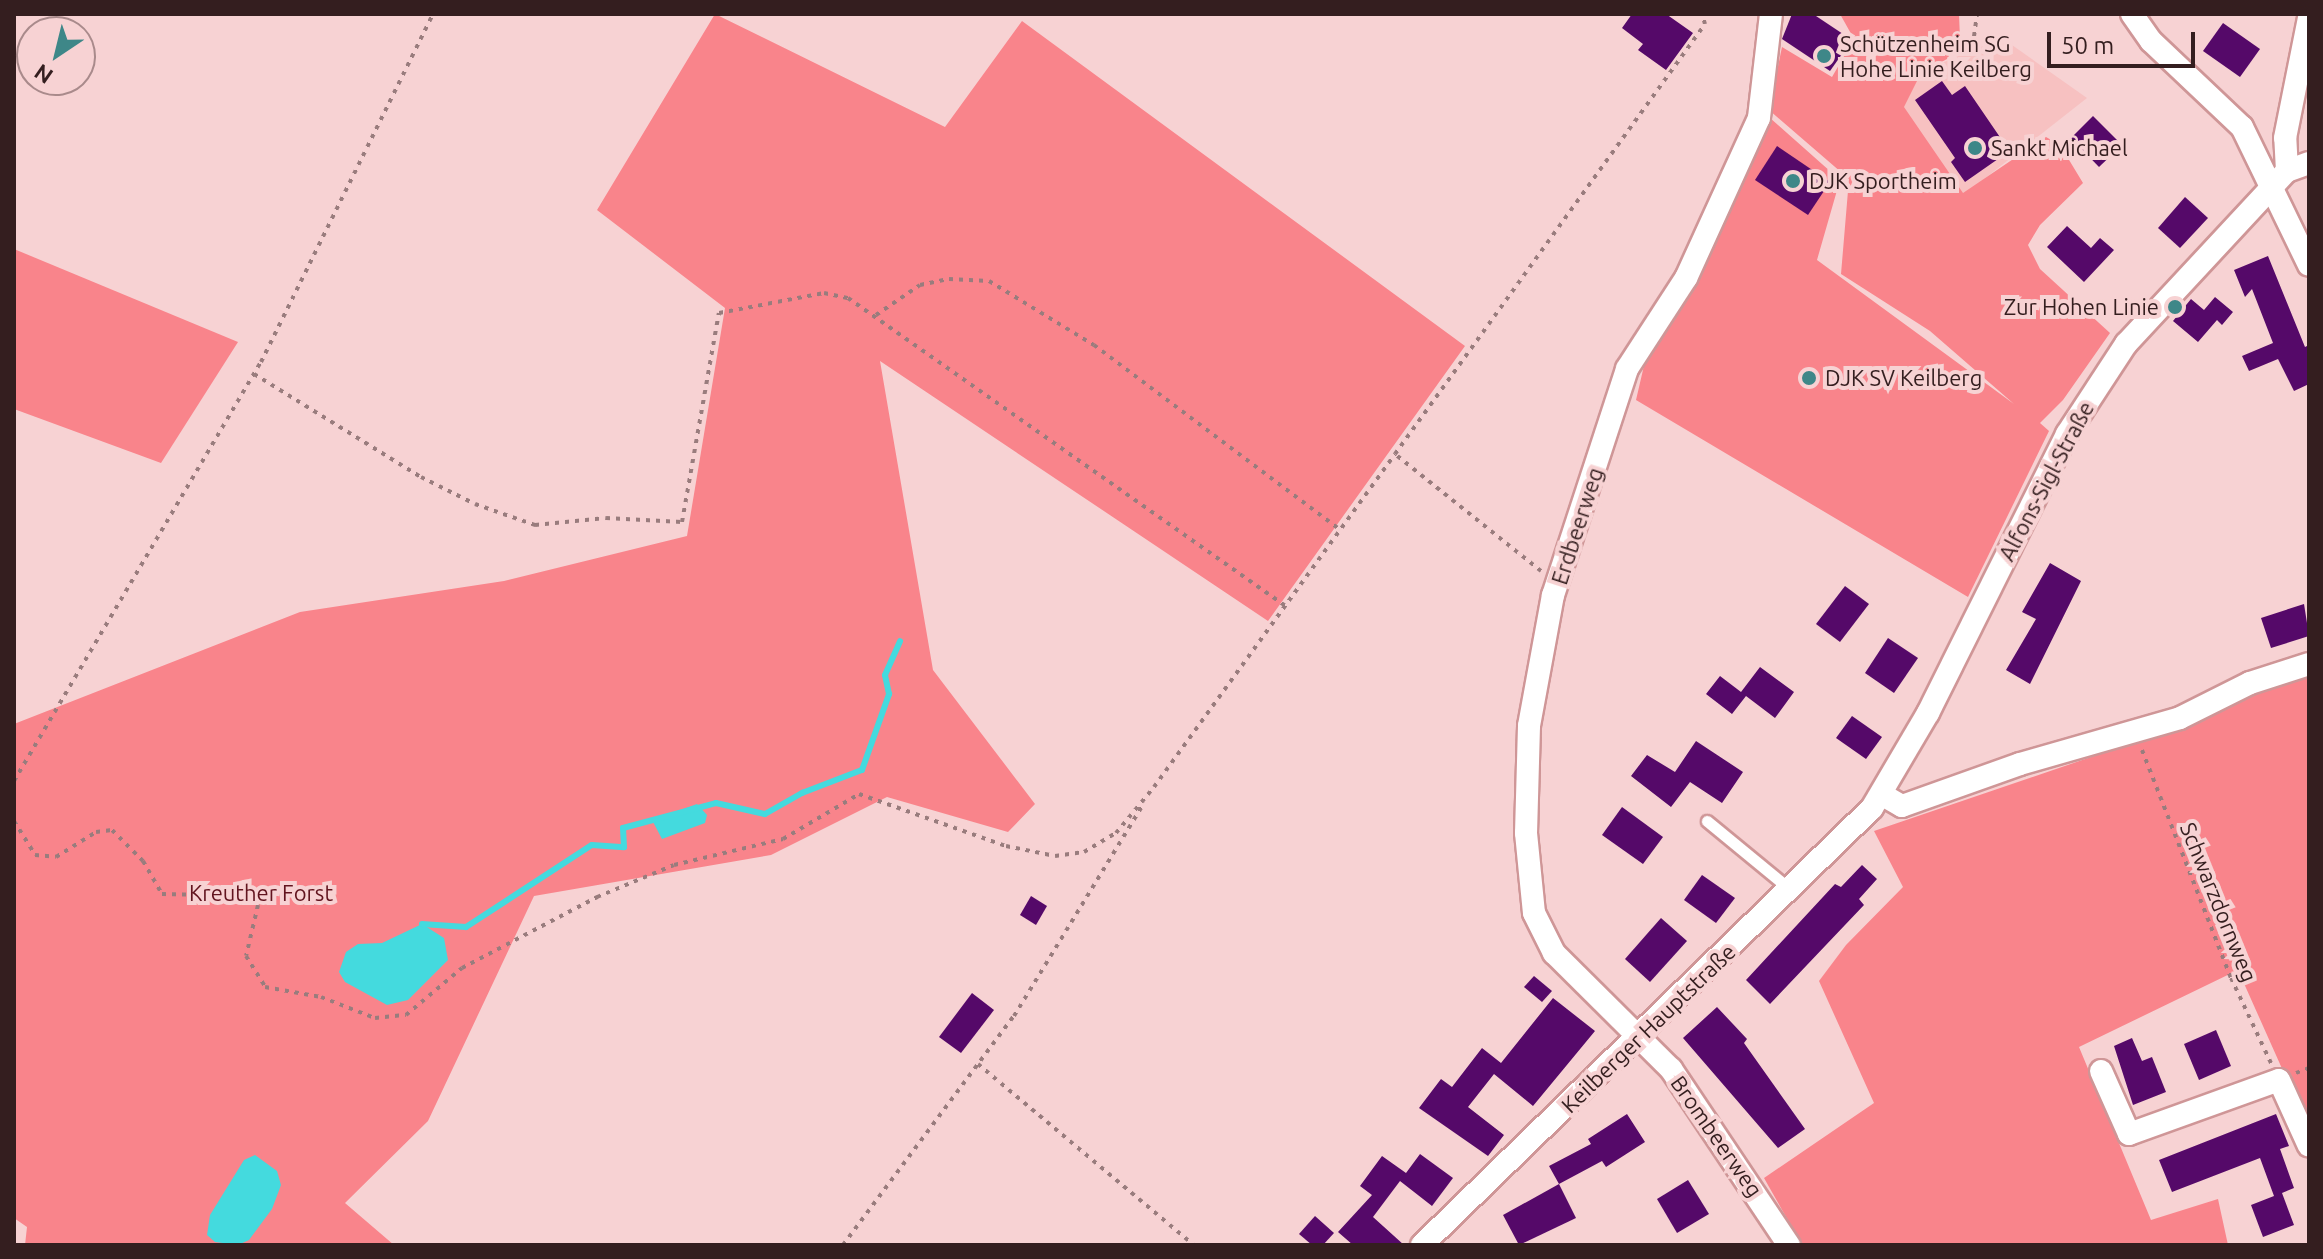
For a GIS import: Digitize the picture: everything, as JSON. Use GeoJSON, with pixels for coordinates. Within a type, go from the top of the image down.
{"type":"FeatureCollection","features":[{"type":"Feature","properties":{"kind":"street","name":"Erdbeerweg"},"geometry":{"type":"LineString","coordinates":[[1635,1035],[1554,953],[1534,913],[1526,833],[1529,726],[1559,585],[1627,369],[1686,278],[1759,118],[1771,14]]}},
{"type":"Feature","properties":{"kind":"street"},"geometry":{"type":"LineString","coordinates":[[2132,14],[2151,41],[2242,127],[2309,265]]}},
{"type":"Feature","properties":{"kind":"street"},"geometry":{"type":"LineString","coordinates":[[2309,18],[2285,138],[2287,171],[2309,163]]}},
{"type":"Feature","properties":{"kind":"street","name":"Alfons-Sigl-Straße"},"geometry":{"type":"LineString","coordinates":[[1876,801],[1928,713],[2067,434],[2160,303],[2273,191],[2287,171]]}},
{"type":"Feature","properties":{"kind":"street"},"geometry":{"type":"LineString","coordinates":[[1876,801],[1902,806],[2020,764],[2135,733],[2180,718],[2250,683],[2309,664]]}},
{"type":"Feature","properties":{"kind":"street","name":"Keilberger Hauptstraße"},"geometry":{"type":"LineString","coordinates":[[1422,1245],[1493,1180],[1635,1035],[1791,890],[1876,801]]}},
{"type":"Feature","properties":{"kind":"street","name":"Brombeerweg"},"geometry":{"type":"LineString","coordinates":[[1635,1035],[1671,1069],[1712,1125],[1789,1245]]}},
{"type":"Feature","properties":{"kind":"street"},"geometry":{"type":"LineString","coordinates":[[2101,1071],[2129,1134],[2252,1086],[2279,1080],[2309,1146]]}},
{"type":"Feature","properties":{"kind":"lane"},"geometry":{"type":"LineString","coordinates":[[1707,821],[1791,890]]}},
{"type":"Feature","properties":{"kind":"path"},"geometry":{"type":"LineString","coordinates":[[14,781],[254,374],[433,14]]}},
{"type":"Feature","properties":{"kind":"path"},"geometry":{"type":"LineString","coordinates":[[14,821],[35,855],[56,857],[96,832],[112,830],[143,861],[162,894],[252,896],[258,905],[246,956],[265,987],[321,997],[375,1018],[406,1015],[462,968],[597,897],[674,865],[783,839],[859,794],[1006,846],[1055,856],[1084,852],[1116,833],[1154,787],[1287,607],[1705,24],[1702,14]]}},
{"type":"Feature","properties":{"kind":"path"},"geometry":{"type":"LineString","coordinates":[[1970,66],[1977,14]]}},
{"type":"Feature","properties":{"kind":"path"},"geometry":{"type":"LineString","coordinates":[[876,315],[920,285],[949,279],[989,281],[1094,345],[1341,530]]}},
{"type":"Feature","properties":{"kind":"path"},"geometry":{"type":"LineString","coordinates":[[254,374],[421,477],[511,517],[535,525],[606,518],[682,522],[719,313],[824,293],[848,298],[1287,607]]}},
{"type":"Feature","properties":{"kind":"path"},"geometry":{"type":"LineString","coordinates":[[1395,454],[1559,585]]}},
{"type":"Feature","properties":{"kind":"path","name":"Schwarzdornweg"},"geometry":{"type":"LineString","coordinates":[[2135,733],[2231,978],[2279,1080]]}},
{"type":"Feature","properties":{"kind":"path"},"geometry":{"type":"LineString","coordinates":[[843,1245],[1014,1016],[1154,787]]}},
{"type":"Feature","properties":{"kind":"path"},"geometry":{"type":"LineString","coordinates":[[978,1064],[1194,1245]]}},
{"type":"Feature","properties":{"kind":"shaded area","name":"Sankt Michael"},"geometry":{"type":"Polygon","coordinates":[[[2002,38],[2087,98],[1960,198],[1886,86],[2002,38]]]}},
{"type":"Feature","properties":{"kind":"green space","name":"Kreuther Forst"},"geometry":{"type":"Polygon","coordinates":[[[715,14],[945,127],[1022,21],[1465,346],[1268,621],[880,361],[933,670],[1035,804],[1008,832],[887,797],[771,855],[534,896],[428,1121],[345,1203],[394,1245],[25,1245],[27,1227],[14,1218],[14,724],[300,612],[504,581],[687,536],[725,308],[597,210],[715,14]]]}},
{"type":"Feature","properties":{"kind":"green space"},"geometry":{"type":"Polygon","coordinates":[[[1840,14],[1959,14],[1960,39],[1947,59],[1921,73],[1904,107],[1963,193],[2046,137],[2060,145],[2083,183],[2040,225],[2028,245],[2040,269],[2110,333],[2063,400],[2040,423],[2049,431],[1968,597],[1636,400],[1646,357],[1722,227],[1770,118],[1840,180],[1817,260],[2014,404],[1930,331],[1841,274],[1849,179],[1769,110],[1782,47],[1832,77],[1854,39],[1840,14]]]}},
{"type":"Feature","properties":{"kind":"green space"},"geometry":{"type":"Polygon","coordinates":[[[14,249],[238,342],[161,463],[14,409],[14,249]]]}},
{"type":"Feature","properties":{"kind":"green space"},"geometry":{"type":"Polygon","coordinates":[[[2309,676],[2309,1129],[2238,970],[2079,1047],[2151,1220],[2218,1199],[2228,1245],[1802,1245],[1764,1178],[1874,1103],[1819,981],[1846,945],[1903,887],[1874,831],[2188,724],[2262,690],[2309,676]]]}},
{"type":"Feature","properties":{"kind":"water"},"geometry":{"type":"Polygon","coordinates":[[[697,804],[707,815],[705,823],[662,839],[652,820],[697,804]]]}},
{"type":"Feature","properties":{"kind":"water"},"geometry":{"type":"Polygon","coordinates":[[[422,924],[444,938],[448,960],[408,1000],[387,1005],[345,982],[339,972],[346,952],[358,944],[382,943],[422,924]]]}},
{"type":"Feature","properties":{"kind":"water"},"geometry":{"type":"Polygon","coordinates":[[[255,1155],[277,1171],[281,1185],[272,1209],[249,1240],[238,1245],[215,1242],[207,1235],[210,1215],[244,1160],[255,1155]]]}},
{"type":"Feature","properties":{"kind":"building"},"geometry":{"type":"Polygon","coordinates":[[[1632,14],[1666,14],[1693,33],[1666,70],[1638,50],[1643,44],[1622,28],[1632,14]]]}},
{"type":"Feature","properties":{"kind":"building","name":"Schützenheim SG Hohe Linie Keilberg"},"geometry":{"type":"Polygon","coordinates":[[[1792,14],[1813,14],[1852,40],[1830,71],[1782,39],[1792,14]]]}},
{"type":"Feature","properties":{"kind":"building"},"geometry":{"type":"Polygon","coordinates":[[[2223,23],[2260,49],[2240,77],[2203,51],[2223,23]]]}},
{"type":"Feature","properties":{"kind":"building"},"geometry":{"type":"Polygon","coordinates":[[[1942,81],[1952,95],[1965,86],[2006,146],[1994,154],[1998,159],[1965,182],[1951,162],[1955,158],[1915,100],[1942,81]]]}},
{"type":"Feature","properties":{"kind":"building"},"geometry":{"type":"Polygon","coordinates":[[[2093,116],[2122,145],[2099,167],[2071,138],[2093,116]]]}},
{"type":"Feature","properties":{"kind":"building","name":"DJK Sportheim"},"geometry":{"type":"Polygon","coordinates":[[[1777,146],[1830,182],[1808,215],[1755,180],[1777,146]]]}},
{"type":"Feature","properties":{"kind":"building"},"geometry":{"type":"Polygon","coordinates":[[[2185,197],[2208,218],[2180,248],[2158,228],[2185,197]]]}},
{"type":"Feature","properties":{"kind":"building"},"geometry":{"type":"Polygon","coordinates":[[[2067,226],[2091,248],[2100,238],[2114,250],[2084,282],[2047,247],[2067,226]]]}},
{"type":"Feature","properties":{"kind":"building"},"geometry":{"type":"Polygon","coordinates":[[[2268,256],[2305,347],[2309,345],[2309,384],[2294,391],[2278,359],[2249,371],[2242,356],[2273,343],[2252,289],[2245,297],[2234,270],[2268,256]]]}},
{"type":"Feature","properties":{"kind":"building"},"geometry":{"type":"Polygon","coordinates":[[[2215,297],[2233,312],[2222,325],[2217,320],[2198,342],[2173,321],[2191,299],[2204,310],[2215,297]]]}},
{"type":"Feature","properties":{"kind":"building"},"geometry":{"type":"Polygon","coordinates":[[[2050,563],[2081,581],[2030,684],[2006,670],[2036,619],[2022,612],[2050,563]]]}},
{"type":"Feature","properties":{"kind":"building"},"geometry":{"type":"Polygon","coordinates":[[[1845,586],[1869,604],[1840,642],[1816,624],[1845,586]]]}},
{"type":"Feature","properties":{"kind":"building"},"geometry":{"type":"Polygon","coordinates":[[[2304,604],[2309,636],[2271,648],[2261,618],[2304,604]]]}},
{"type":"Feature","properties":{"kind":"building"},"geometry":{"type":"Polygon","coordinates":[[[1888,638],[1918,658],[1894,693],[1865,673],[1888,638]]]}},
{"type":"Feature","properties":{"kind":"building"},"geometry":{"type":"Polygon","coordinates":[[[1760,667],[1794,692],[1775,718],[1746,696],[1732,714],[1706,694],[1720,676],[1741,692],[1760,667]]]}},
{"type":"Feature","properties":{"kind":"building"},"geometry":{"type":"Polygon","coordinates":[[[1852,716],[1882,737],[1866,759],[1836,738],[1852,716]]]}},
{"type":"Feature","properties":{"kind":"building"},"geometry":{"type":"Polygon","coordinates":[[[1696,741],[1743,772],[1722,803],[1690,782],[1671,807],[1631,776],[1647,755],[1675,772],[1696,741]]]}},
{"type":"Feature","properties":{"kind":"building"},"geometry":{"type":"Polygon","coordinates":[[[1622,807],[1663,837],[1643,864],[1602,835],[1622,807]]]}},
{"type":"Feature","properties":{"kind":"building"},"geometry":{"type":"Polygon","coordinates":[[[1862,865],[1877,879],[1859,899],[1864,905],[1770,1004],[1746,980],[1835,884],[1841,887],[1862,865]]]}},
{"type":"Feature","properties":{"kind":"building"},"geometry":{"type":"Polygon","coordinates":[[[1702,875],[1735,898],[1716,923],[1684,900],[1702,875]]]}},
{"type":"Feature","properties":{"kind":"building"},"geometry":{"type":"Polygon","coordinates":[[[1031,896],[1047,906],[1036,925],[1020,915],[1031,896]]]}},
{"type":"Feature","properties":{"kind":"building"},"geometry":{"type":"Polygon","coordinates":[[[1661,918],[1687,941],[1650,982],[1625,959],[1661,918]]]}},
{"type":"Feature","properties":{"kind":"building"},"geometry":{"type":"Polygon","coordinates":[[[1534,976],[1552,991],[1542,1002],[1524,987],[1534,976]]]}},
{"type":"Feature","properties":{"kind":"building"},"geometry":{"type":"Polygon","coordinates":[[[972,993],[994,1010],[961,1053],[939,1037],[972,993]]]}},
{"type":"Feature","properties":{"kind":"building"},"geometry":{"type":"Polygon","coordinates":[[[1553,998],[1595,1031],[1533,1106],[1494,1074],[1468,1107],[1504,1135],[1488,1156],[1419,1108],[1441,1079],[1452,1087],[1482,1048],[1501,1063],[1553,998]]]}},
{"type":"Feature","properties":{"kind":"building"},"geometry":{"type":"Polygon","coordinates":[[[1717,1007],[1747,1039],[1744,1043],[1805,1129],[1778,1148],[1683,1038],[1717,1007]]]}},
{"type":"Feature","properties":{"kind":"building"},"geometry":{"type":"Polygon","coordinates":[[[2216,1030],[2231,1066],[2199,1080],[2184,1044],[2216,1030]]]}},
{"type":"Feature","properties":{"kind":"building"},"geometry":{"type":"Polygon","coordinates":[[[2132,1038],[2142,1061],[2152,1057],[2166,1092],[2133,1105],[2114,1046],[2132,1038]]]}},
{"type":"Feature","properties":{"kind":"building"},"geometry":{"type":"Polygon","coordinates":[[[1627,1114],[1645,1142],[1606,1167],[1602,1161],[1559,1184],[1549,1166],[1591,1144],[1588,1139],[1627,1114]]]}},
{"type":"Feature","properties":{"kind":"building"},"geometry":{"type":"Polygon","coordinates":[[[2276,1114],[2289,1146],[2280,1149],[2294,1188],[2282,1193],[2294,1225],[2263,1237],[2251,1205],[2274,1196],[2260,1158],[2172,1192],[2159,1160],[2276,1114]]]}},
{"type":"Feature","properties":{"kind":"building"},"geometry":{"type":"Polygon","coordinates":[[[1420,1154],[1453,1178],[1432,1206],[1400,1181],[1373,1217],[1404,1245],[1353,1245],[1338,1232],[1372,1195],[1360,1186],[1382,1156],[1406,1173],[1420,1154]]]}},
{"type":"Feature","properties":{"kind":"building"},"geometry":{"type":"Polygon","coordinates":[[[1688,1180],[1709,1214],[1677,1233],[1657,1199],[1688,1180]]]}},
{"type":"Feature","properties":{"kind":"building"},"geometry":{"type":"Polygon","coordinates":[[[1559,1184],[1576,1218],[1519,1245],[1503,1215],[1559,1184]]]}},
{"type":"Feature","properties":{"kind":"building"},"geometry":{"type":"Polygon","coordinates":[[[1315,1216],[1334,1233],[1323,1245],[1312,1245],[1299,1234],[1315,1216]]]}},
{"type":"Feature","properties":{"kind":"waterway"},"geometry":{"type":"LineString","coordinates":[[422,924],[466,927],[592,845],[624,847],[623,828],[716,803],[765,814],[802,793],[862,770],[889,694],[885,675],[900,641]]}},
{"type":"Feature","properties":{"kind":"place","name":"Schützenheim SG Hohe Linie Keilberg"},"geometry":{"type":"Point","coordinates":[1824,56]}},
{"type":"Feature","properties":{"kind":"place","name":"Sankt Michael"},"geometry":{"type":"Point","coordinates":[1975,148]}},
{"type":"Feature","properties":{"kind":"place","name":"DJK Sportheim"},"geometry":{"type":"Point","coordinates":[1793,181]}},
{"type":"Feature","properties":{"kind":"place","name":"Zur Hohen Linie"},"geometry":{"type":"Point","coordinates":[2175,307]}},
{"type":"Feature","properties":{"kind":"place","name":"DJK SV Keilberg"},"geometry":{"type":"Point","coordinates":[1809,378]}}]}
